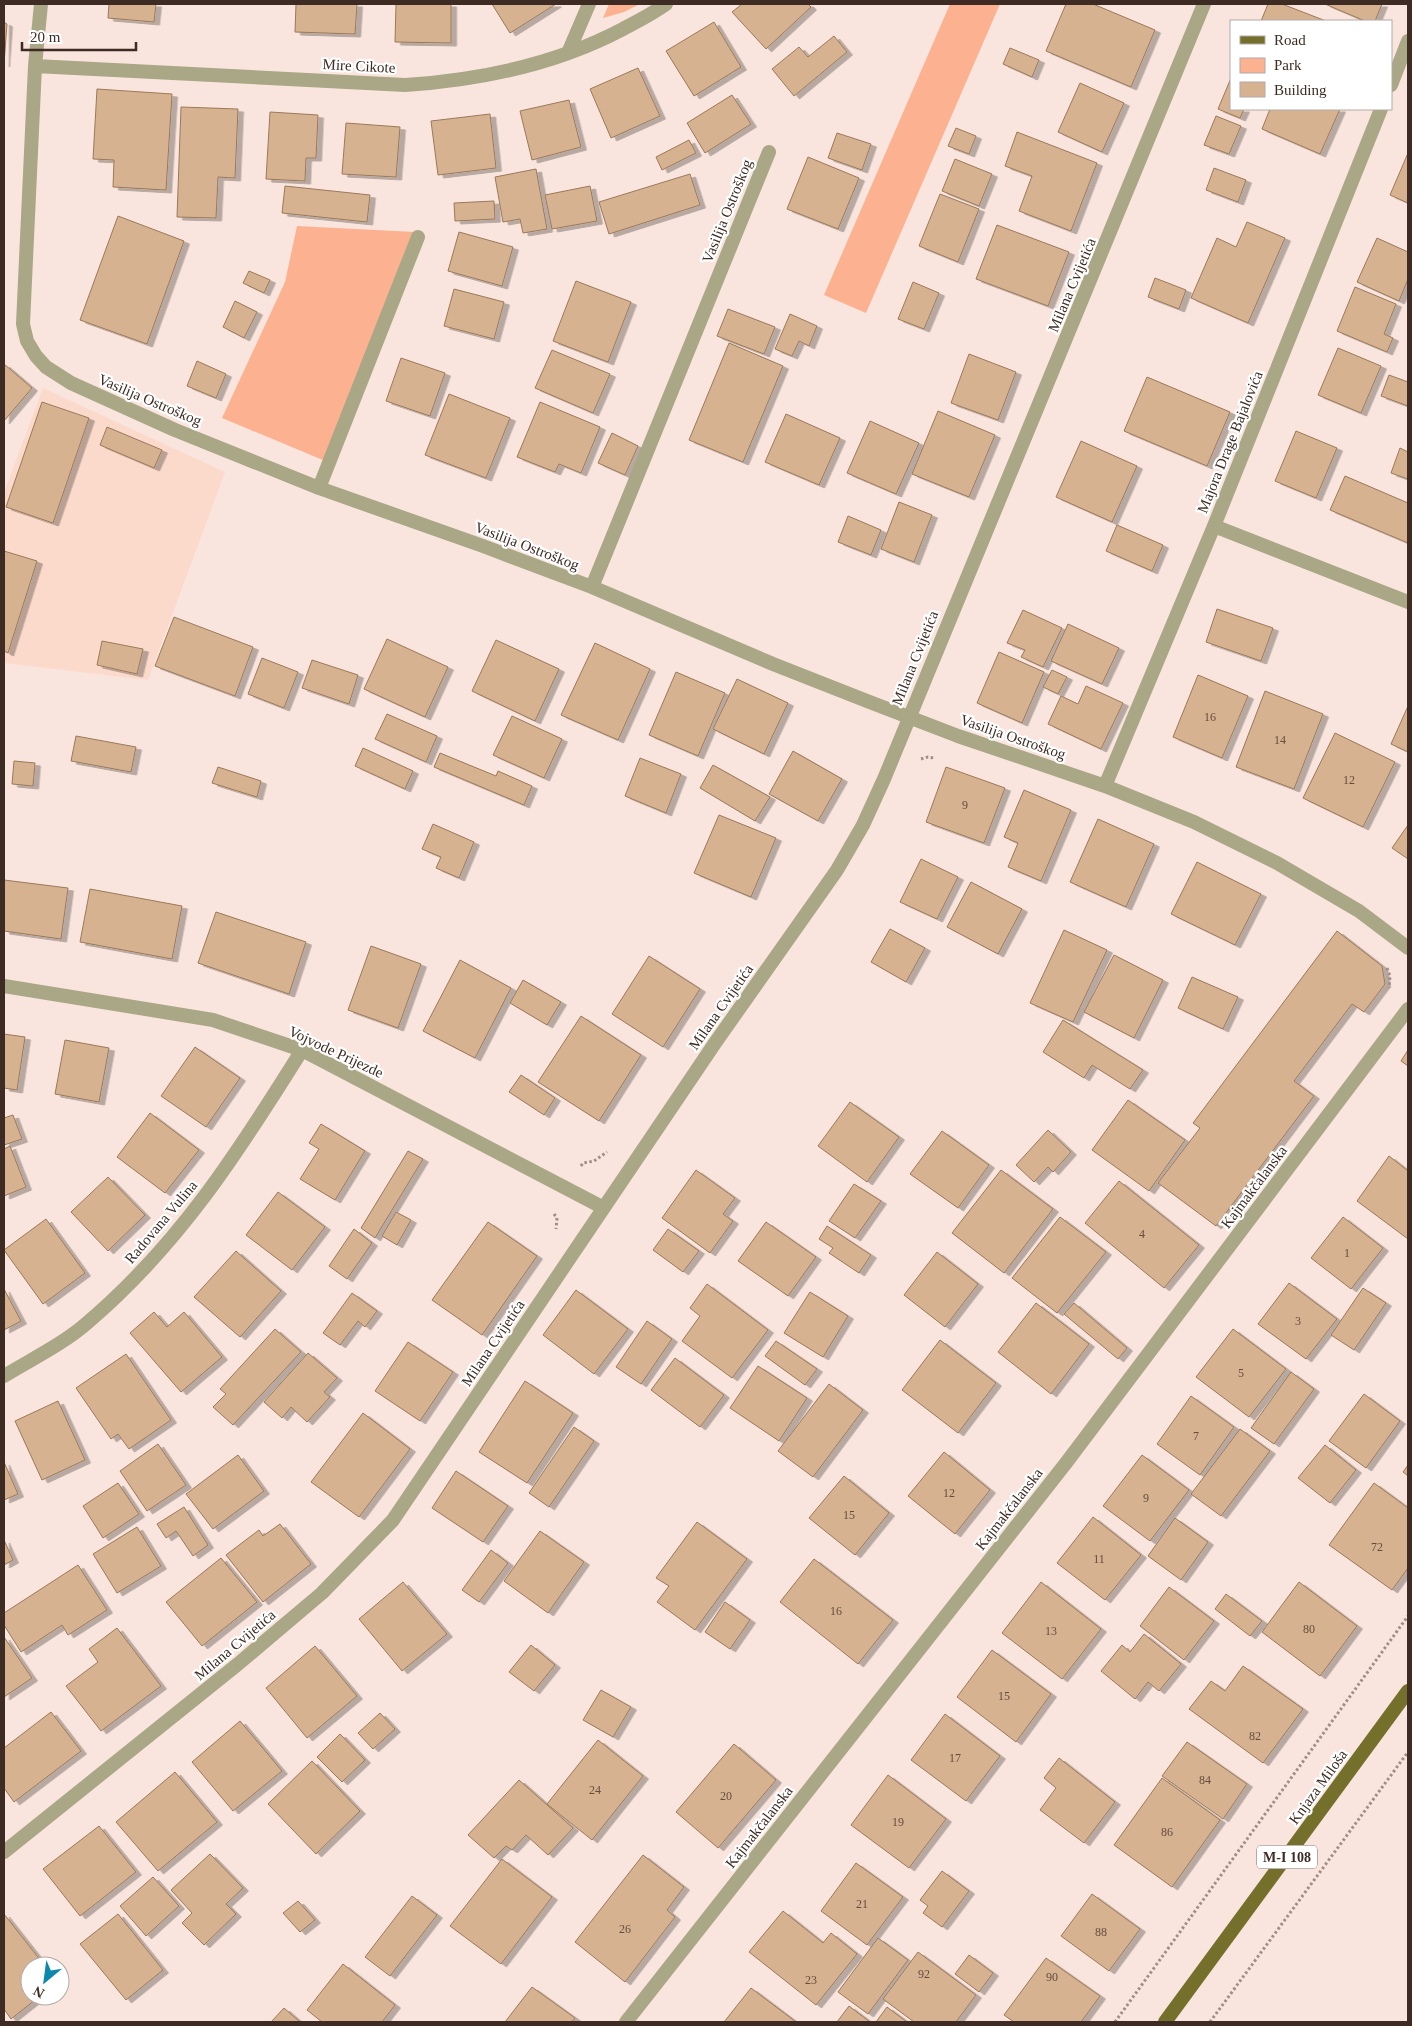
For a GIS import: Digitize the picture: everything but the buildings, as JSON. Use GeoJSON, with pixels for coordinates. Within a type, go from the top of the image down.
{"type":"FeatureCollection","features":[{"type":"Feature","properties":{"kind":"main road","name":"Knjaza Miloša"},"geometry":{"type":"LineString","coordinates":[[1165,2022],[1408,1691]]}},
{"type":"Feature","properties":{"kind":"street","name":"Vasilija Ostroškog"},"geometry":{"type":"LineString","coordinates":[[41,4],[35,66],[23,324],[27,341],[36,356],[46,367],[70,384],[175,430],[319,488],[592,587],[773,664],[909,717],[1105,786],[1194,822],[1276,863],[1359,911],[1408,948]]}},
{"type":"Feature","properties":{"kind":"street"},"geometry":{"type":"LineString","coordinates":[[568,53],[589,4]]}},
{"type":"Feature","properties":{"kind":"street","name":"Mire Cikote"},"geometry":{"type":"LineString","coordinates":[[35,66],[405,85],[476,78],[516,70],[599,41],[654,13],[666,4]]}},
{"type":"Feature","properties":{"kind":"street","name":"Milana Cvijetića"},"geometry":{"type":"LineString","coordinates":[[4,1852],[231,1670],[322,1593],[393,1520],[602,1208],[837,870],[866,817],[909,717],[1204,4]]}},
{"type":"Feature","properties":{"kind":"street"},"geometry":{"type":"LineString","coordinates":[[1392,82],[1408,41]]}},
{"type":"Feature","properties":{"kind":"street","name":"Majora Drage Bajalovića"},"geometry":{"type":"LineString","coordinates":[[1105,786],[1214,526],[1381,110]]}},
{"type":"Feature","properties":{"kind":"street","name":"Vasilija Ostroškog"},"geometry":{"type":"LineString","coordinates":[[592,587],[769,152]]}},
{"type":"Feature","properties":{"kind":"street"},"geometry":{"type":"LineString","coordinates":[[319,488],[418,237]]}},
{"type":"Feature","properties":{"kind":"street"},"geometry":{"type":"LineString","coordinates":[[1214,526],[1408,602]]}},
{"type":"Feature","properties":{"kind":"street","name":"Vojvode Prijezde"},"geometry":{"type":"LineString","coordinates":[[4,986],[213,1020],[302,1050],[602,1208]]}},
{"type":"Feature","properties":{"kind":"street","name":"Kajmakčalanska"},"geometry":{"type":"LineString","coordinates":[[626,2022],[1066,1463],[1408,1009]]}},
{"type":"Feature","properties":{"kind":"street","name":"Radovana Vulina"},"geometry":{"type":"LineString","coordinates":[[4,1376],[86,1324],[133,1280],[173,1238],[224,1171],[302,1050]]}},
{"type":"Feature","properties":{"kind":"path"},"geometry":{"type":"LineString","coordinates":[[917,760],[928,757],[937,758]]}},
{"type":"Feature","properties":{"kind":"path"},"geometry":{"type":"LineString","coordinates":[[1385,962],[1390,976],[1388,994]]}},
{"type":"Feature","properties":{"kind":"path"},"geometry":{"type":"LineString","coordinates":[[553,1237],[557,1218],[553,1211],[583,1163],[594,1161],[612,1147]]}},
{"type":"Feature","properties":{"kind":"path"},"geometry":{"type":"LineString","coordinates":[[1115,2022],[1408,1616]]}},
{"type":"Feature","properties":{"kind":"path"},"geometry":{"type":"LineString","coordinates":[[1210,2022],[1408,1752]]}},
{"type":"Feature","properties":{"kind":"shaded area"},"geometry":{"type":"Polygon","coordinates":[[[43,388],[225,472],[148,680],[4,663],[4,493],[43,388]]]}},
{"type":"Feature","properties":{"kind":"green space"},"geometry":{"type":"Polygon","coordinates":[[[609,4],[640,4],[624,12],[603,18],[609,4]]]}},
{"type":"Feature","properties":{"kind":"green space"},"geometry":{"type":"Polygon","coordinates":[[[950,4],[1000,4],[866,313],[824,295],[950,4]]]}},
{"type":"Feature","properties":{"kind":"green space"},"geometry":{"type":"Polygon","coordinates":[[[297,226],[415,232],[330,463],[222,418],[285,282],[297,226]]]}}]}
